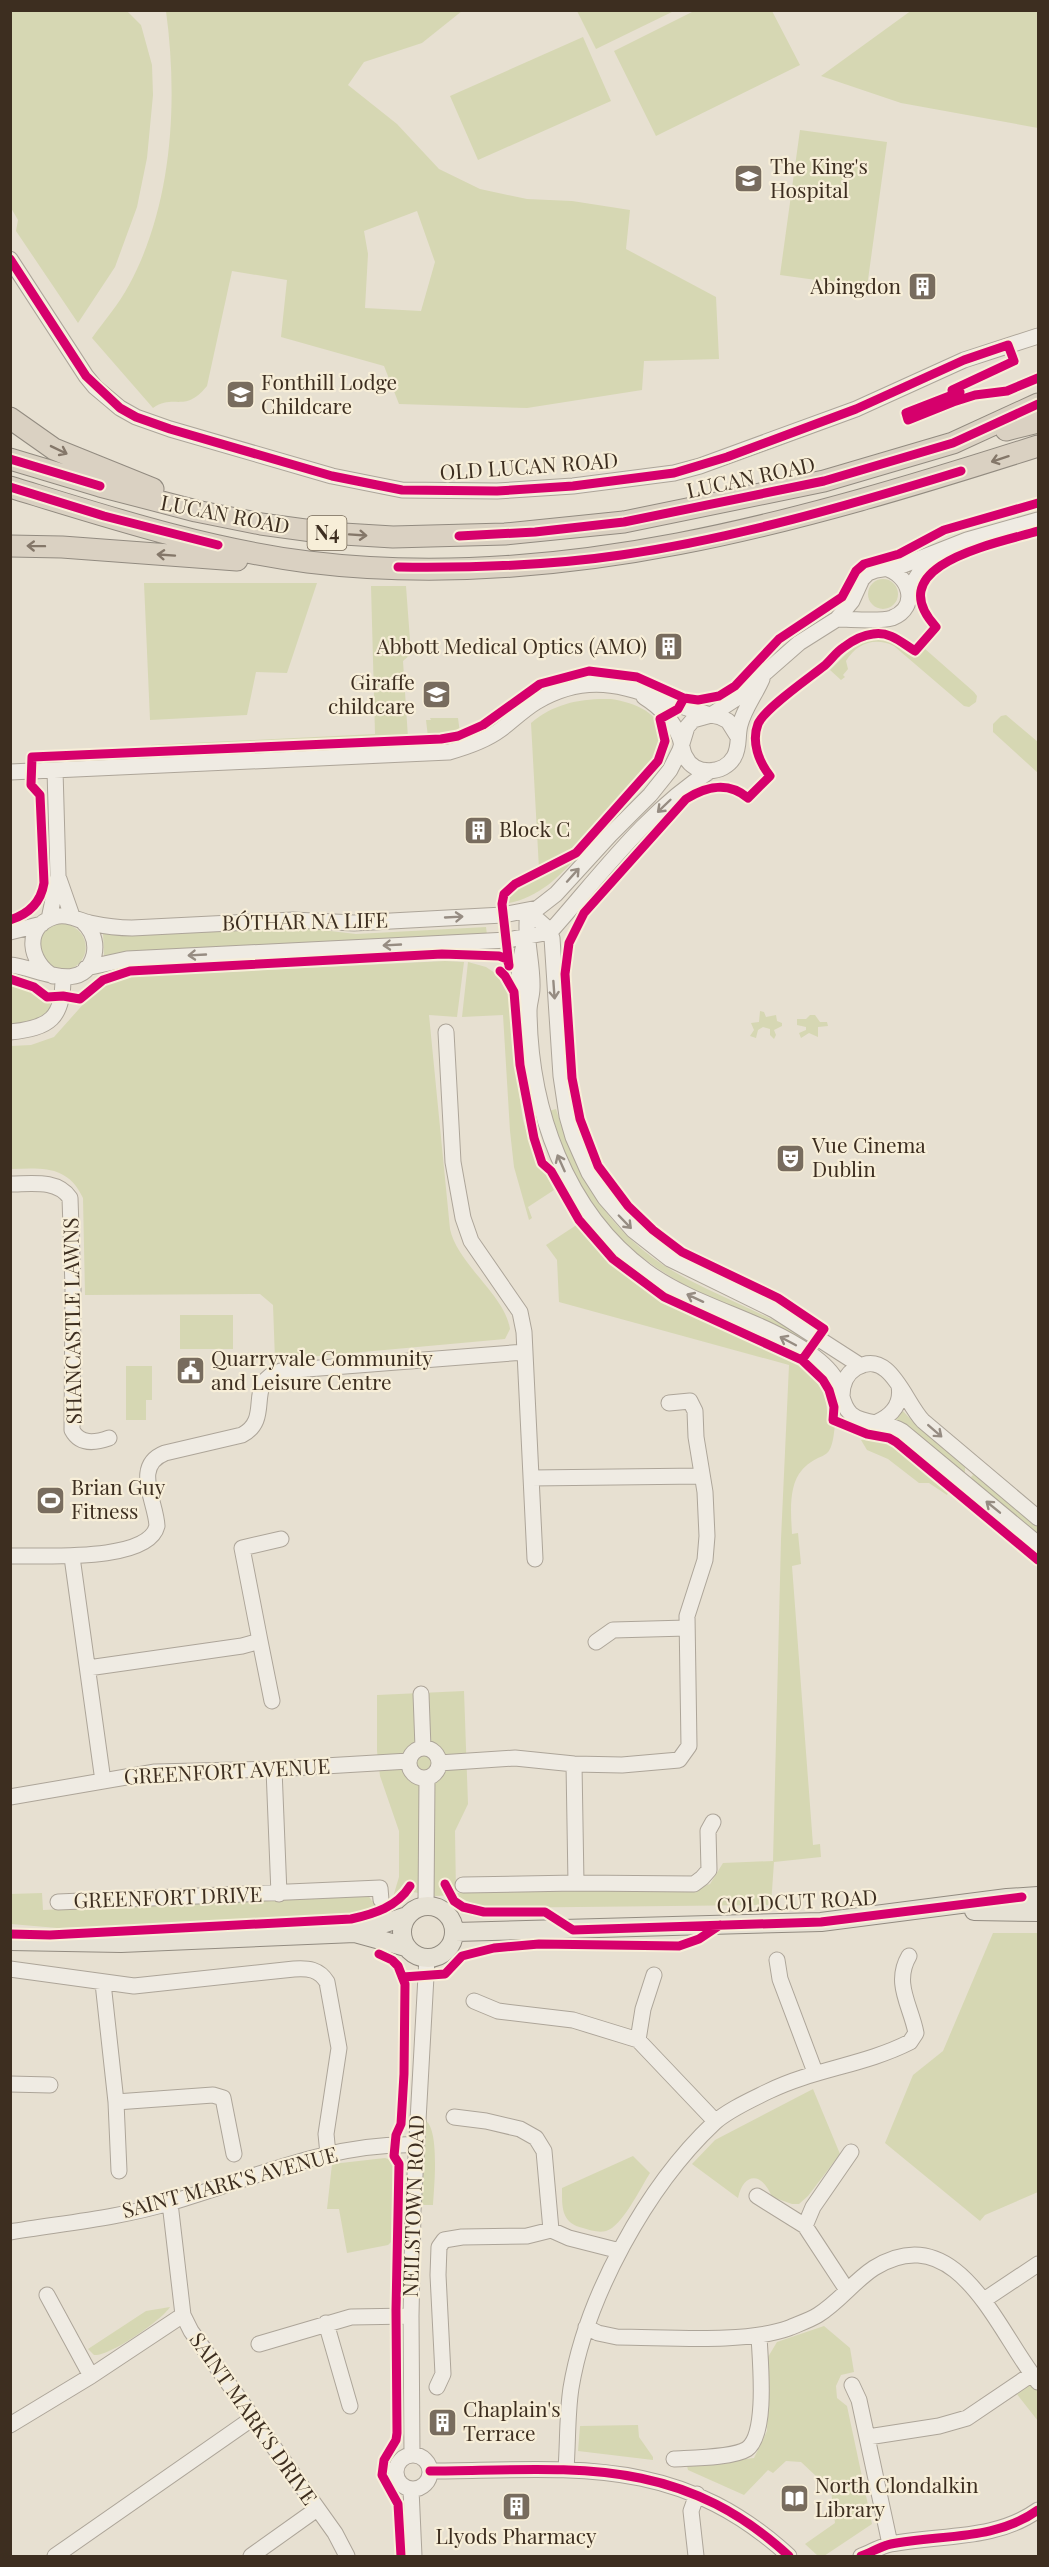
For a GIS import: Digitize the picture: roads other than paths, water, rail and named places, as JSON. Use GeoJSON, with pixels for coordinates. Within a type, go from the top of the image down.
{"type":"FeatureCollection","features":[{"type":"Feature","properties":{"kind":"highway","name":"LUCAN ROAD"},"geometry":{"type":"LineString","coordinates":[[10,459],[196,511],[283,528],[360,536],[426,537],[535,532],[653,517],[824,481],[953,443],[1038,404]]}},
{"type":"Feature","properties":{"kind":"highway"},"geometry":{"type":"LineString","coordinates":[[10,418],[54,449],[105,471],[143,484],[196,511]]}},
{"type":"Feature","properties":{"kind":"highway"},"geometry":{"type":"LineString","coordinates":[[953,443],[1038,422]]}},
{"type":"Feature","properties":{"kind":"highway","name":"LUCAN ROAD"},"geometry":{"type":"LineString","coordinates":[[10,487],[133,524],[247,552],[337,565],[398,567],[532,565],[665,548],[863,500],[1038,446]]}},
{"type":"Feature","properties":{"kind":"highway"},"geometry":{"type":"LineString","coordinates":[[10,546],[62,547],[311,567],[398,567]]}},
{"type":"Feature","properties":{"kind":"main road","name":"COLDCUT ROAD"},"geometry":{"type":"LineString","coordinates":[[455,1932],[821,1922],[1038,1896]]}},
{"type":"Feature","properties":{"kind":"main road"},"geometry":{"type":"LineString","coordinates":[[10,1941],[121,1943],[355,1933],[406,1947],[418,1956],[427,1958],[438,1956],[447,1950],[455,1932],[448,1915],[438,1908],[426,1906],[419,1907],[407,1916],[355,1933]]}},
{"type":"Feature","properties":{"kind":"main road","name":"COLDCUT ROAD"},"geometry":{"type":"LineString","coordinates":[[936,1909],[1038,1912]]}},
{"type":"Feature","properties":{"kind":"main road"},"geometry":{"type":"LineString","coordinates":[[406,1947],[402,1933],[407,1916]]}},
{"type":"Feature","properties":{"kind":"street","name":"OLD LUCAN ROAD"},"geometry":{"type":"LineString","coordinates":[[10,258],[86,376],[120,408],[136,417],[170,429],[332,476],[402,490],[497,491],[573,486],[683,471],[838,416],[964,360],[1038,336]]}},
{"type":"Feature","properties":{"kind":"street"},"geometry":{"type":"LineString","coordinates":[[528,911],[544,905],[556,894],[626,818],[627,807],[639,794],[648,787],[658,784],[670,770],[687,727],[693,720],[711,715],[763,676],[799,643],[837,619],[852,601],[868,573],[901,566],[944,548],[1038,520]]}},
{"type":"Feature","properties":{"kind":"street"},"geometry":{"type":"LineString","coordinates":[[837,619],[885,620],[901,613],[906,606],[909,589],[918,575],[944,548]]}},
{"type":"Feature","properties":{"kind":"street"},"geometry":{"type":"LineString","coordinates":[[884,568],[900,574],[909,589]]}},
{"type":"Feature","properties":{"kind":"street"},"geometry":{"type":"LineString","coordinates":[[858,590],[859,602],[863,609],[876,619]]}},
{"type":"Feature","properties":{"kind":"street"},"geometry":{"type":"LineString","coordinates":[[550,932],[656,813],[688,785],[710,771],[722,769],[730,763],[738,747],[744,714],[763,676]]}},
{"type":"Feature","properties":{"kind":"street"},"geometry":{"type":"LineString","coordinates":[[10,772],[450,752],[491,736],[536,702],[568,688],[603,684],[631,689],[728,721],[738,737]]}},
{"type":"Feature","properties":{"kind":"street"},"geometry":{"type":"LineString","coordinates":[[631,689],[657,705],[668,716],[682,744],[685,758],[695,767],[710,771]]}},
{"type":"Feature","properties":{"kind":"street"},"geometry":{"type":"LineString","coordinates":[[55,770],[58,876],[46,922],[34,938],[34,956],[44,970],[58,977]]}},
{"type":"Feature","properties":{"kind":"street"},"geometry":{"type":"LineString","coordinates":[[58,876],[77,919],[88,927],[95,944],[94,953],[86,968]]}},
{"type":"Feature","properties":{"kind":"street"},"geometry":{"type":"LineString","coordinates":[[528,911],[550,932],[553,944],[562,1090],[567,1116],[581,1156],[605,1198],[633,1230],[670,1259],[774,1310],[861,1366]]}},
{"type":"Feature","properties":{"kind":"street"},"geometry":{"type":"LineString","coordinates":[[528,911],[526,938],[531,957],[532,988],[529,1009],[535,1076],[551,1139],[572,1186],[601,1228],[645,1270],[666,1284],[769,1331],[809,1353],[833,1377],[846,1408],[855,1418],[892,1425],[902,1431],[1038,1544]]}},
{"type":"Feature","properties":{"kind":"street","name":"BÓTHAR NA LIFE"},"geometry":{"type":"LineString","coordinates":[[10,932],[46,922],[56,916],[108,927],[132,928],[293,920],[354,923],[528,911]]}},
{"type":"Feature","properties":{"kind":"street","name":"BÓTHAR NA LIFE"},"geometry":{"type":"LineString","coordinates":[[58,977],[79,974],[86,968],[121,960],[146,957],[526,938],[550,932]]}},
{"type":"Feature","properties":{"kind":"street"},"geometry":{"type":"LineString","coordinates":[[10,966],[58,977]]}},
{"type":"Feature","properties":{"kind":"street"},"geometry":{"type":"LineString","coordinates":[[10,1032],[42,1026],[52,1019],[63,998],[58,977]]}},
{"type":"Feature","properties":{"kind":"street"},"geometry":{"type":"LineString","coordinates":[[446,1032],[453,1161],[463,1218],[471,1241],[520,1312],[525,1352],[535,1559]]}},
{"type":"Feature","properties":{"kind":"street","name":"SHANCASTLE LAWNS"},"geometry":{"type":"LineString","coordinates":[[10,1184],[53,1185],[70,1198],[73,1288],[72,1430],[80,1440],[88,1442],[109,1438]]}},
{"type":"Feature","properties":{"kind":"street"},"geometry":{"type":"LineString","coordinates":[[10,1556],[72,1557],[132,1547],[148,1541],[157,1526],[147,1476],[150,1462],[156,1456],[165,1453],[242,1435],[250,1431],[257,1420],[261,1386],[272,1373],[525,1352]]}},
{"type":"Feature","properties":{"kind":"street"},"geometry":{"type":"LineString","coordinates":[[842,1396],[846,1378],[861,1366],[874,1364],[884,1367],[893,1374],[912,1409],[923,1421],[1038,1518]]}},
{"type":"Feature","properties":{"kind":"street"},"geometry":{"type":"LineString","coordinates":[[877,1422],[888,1416],[895,1408],[899,1397],[899,1386]]}},
{"type":"Feature","properties":{"kind":"street"},"geometry":{"type":"LineString","coordinates":[[439,1763],[515,1758],[574,1764],[622,1765],[679,1760],[689,1746],[687,1616],[705,1560],[705,1492],[701,1476],[695,1411],[690,1401],[669,1403]]}},
{"type":"Feature","properties":{"kind":"street"},"geometry":{"type":"LineString","coordinates":[[531,1478],[701,1476]]}},
{"type":"Feature","properties":{"kind":"street"},"geometry":{"type":"LineString","coordinates":[[272,1701],[242,1548],[281,1539]]}},
{"type":"Feature","properties":{"kind":"street"},"geometry":{"type":"LineString","coordinates":[[72,1557],[103,1781]]}},
{"type":"Feature","properties":{"kind":"street"},"geometry":{"type":"LineString","coordinates":[[596,1642],[613,1630],[687,1628]]}},
{"type":"Feature","properties":{"kind":"street"},"geometry":{"type":"LineString","coordinates":[[88,1668],[242,1646],[260,1641]]}},
{"type":"Feature","properties":{"kind":"street"},"geometry":{"type":"LineString","coordinates":[[421,1694],[423,1748]]}},
{"type":"Feature","properties":{"kind":"street"},"geometry":{"type":"LineString","coordinates":[[423,1748],[432,1750],[439,1763],[434,1774],[427,1778],[414,1774],[409,1761],[414,1752],[423,1748]]}},
{"type":"Feature","properties":{"kind":"street","name":"GREENFORT AVENUE"},"geometry":{"type":"LineString","coordinates":[[10,1797],[155,1772],[274,1769],[409,1761]]}},
{"type":"Feature","properties":{"kind":"street"},"geometry":{"type":"LineString","coordinates":[[574,1764],[576,1883]]}},
{"type":"Feature","properties":{"kind":"street","name":"GREENFORT DRIVE"},"geometry":{"type":"LineString","coordinates":[[274,1769],[279,1894]]}},
{"type":"Feature","properties":{"kind":"street"},"geometry":{"type":"LineString","coordinates":[[426,1906],[427,1778]]}},
{"type":"Feature","properties":{"kind":"street"},"geometry":{"type":"LineString","coordinates":[[463,1886],[576,1883],[694,1884],[709,1870],[708,1831],[713,1822]]}},
{"type":"Feature","properties":{"kind":"street","name":"GREENFORT DRIVE"},"geometry":{"type":"LineString","coordinates":[[57,1902],[380,1888],[381,1900]]}},
{"type":"Feature","properties":{"kind":"street"},"geometry":{"type":"LineString","coordinates":[[566,2469],[571,2388],[586,2327],[620,2251],[668,2173],[715,2121],[771,2090],[815,2072],[831,2070],[910,2042],[916,2033],[902,1986],[902,1967],[909,1956]]}},
{"type":"Feature","properties":{"kind":"street","name":"NEILSTOWN ROAD"},"geometry":{"type":"LineString","coordinates":[[412,2455],[411,2316],[416,2145],[427,1958]]}},
{"type":"Feature","properties":{"kind":"street"},"geometry":{"type":"LineString","coordinates":[[777,1960],[780,1979],[815,2072]]}},
{"type":"Feature","properties":{"kind":"street"},"geometry":{"type":"LineString","coordinates":[[10,1969],[134,1986],[312,1969],[324,1976],[329,1988],[339,2048],[326,2134],[328,2154]]}},
{"type":"Feature","properties":{"kind":"street"},"geometry":{"type":"LineString","coordinates":[[638,2040],[643,2009],[654,1975]]}},
{"type":"Feature","properties":{"kind":"street"},"geometry":{"type":"LineString","coordinates":[[103,1983],[116,2103],[118,2171]]}},
{"type":"Feature","properties":{"kind":"street"},"geometry":{"type":"LineString","coordinates":[[474,2001],[498,2012],[573,2020],[638,2040],[715,2121]]}},
{"type":"Feature","properties":{"kind":"street"},"geometry":{"type":"LineString","coordinates":[[10,2084],[50,2085]]}},
{"type":"Feature","properties":{"kind":"street"},"geometry":{"type":"LineString","coordinates":[[116,2103],[213,2095],[223,2098],[234,2154]]}},
{"type":"Feature","properties":{"kind":"street"},"geometry":{"type":"LineString","coordinates":[[454,2117],[520,2129],[536,2138],[544,2151],[551,2230]]}},
{"type":"Feature","properties":{"kind":"street","name":"SAINT MARK'S AVENUE"},"geometry":{"type":"LineString","coordinates":[[10,2232],[170,2203],[328,2154],[395,2145],[416,2145]]}},
{"type":"Feature","properties":{"kind":"street"},"geometry":{"type":"LineString","coordinates":[[805,2226],[813,2206],[851,2152]]}},
{"type":"Feature","properties":{"kind":"street"},"geometry":{"type":"LineString","coordinates":[[757,2196],[805,2226],[847,2290]]}},
{"type":"Feature","properties":{"kind":"street","name":"SAINT MARK'S DRIVE"},"geometry":{"type":"LineString","coordinates":[[170,2203],[183,2315],[190,2331],[334,2533],[347,2556]]}},
{"type":"Feature","properties":{"kind":"street"},"geometry":{"type":"LineString","coordinates":[[437,2387],[443,2374],[439,2247],[444,2240],[462,2237],[527,2236],[551,2230],[569,2238],[620,2251]]}},
{"type":"Feature","properties":{"kind":"street"},"geometry":{"type":"LineString","coordinates":[[586,2327],[598,2333],[617,2337],[759,2336],[788,2328],[819,2315],[872,2269],[893,2258],[909,2255],[930,2258],[965,2276],[984,2300],[1035,2378],[967,2418],[939,2426],[868,2437]]}},
{"type":"Feature","properties":{"kind":"street"},"geometry":{"type":"LineString","coordinates":[[984,2300],[1038,2264]]}},
{"type":"Feature","properties":{"kind":"street"},"geometry":{"type":"LineString","coordinates":[[47,2295],[91,2376]]}},
{"type":"Feature","properties":{"kind":"street"},"geometry":{"type":"LineString","coordinates":[[10,2425],[91,2376],[183,2315]]}},
{"type":"Feature","properties":{"kind":"street"},"geometry":{"type":"LineString","coordinates":[[259,2344],[351,2317],[411,2316]]}},
{"type":"Feature","properties":{"kind":"street"},"geometry":{"type":"LineString","coordinates":[[326,2323],[350,2406]]}},
{"type":"Feature","properties":{"kind":"street"},"geometry":{"type":"LineString","coordinates":[[674,2459],[734,2454],[748,2449],[755,2436],[759,2417],[761,2385],[759,2336]]}},
{"type":"Feature","properties":{"kind":"street"},"geometry":{"type":"LineString","coordinates":[[852,2385],[859,2400],[868,2437],[890,2544]]}},
{"type":"Feature","properties":{"kind":"street"},"geometry":{"type":"LineString","coordinates":[[56,2556],[253,2418]]}},
{"type":"Feature","properties":{"kind":"street"},"geometry":{"type":"LineString","coordinates":[[412,2455],[423,2458],[430,2471],[426,2482],[417,2488],[405,2487],[398,2479],[396,2468],[402,2459],[412,2455]]}},
{"type":"Feature","properties":{"kind":"street"},"geometry":{"type":"LineString","coordinates":[[430,2471],[595,2470],[654,2480],[697,2494],[748,2523],[789,2556]]}},
{"type":"Feature","properties":{"kind":"street"},"geometry":{"type":"LineString","coordinates":[[411,2488],[414,2556]]}},
{"type":"Feature","properties":{"kind":"street"},"geometry":{"type":"LineString","coordinates":[[696,2556],[691,2511],[697,2494]]}},
{"type":"Feature","properties":{"kind":"street"},"geometry":{"type":"LineString","coordinates":[[251,2556],[317,2510]]}},
{"type":"Feature","properties":{"kind":"street"},"geometry":{"type":"LineString","coordinates":[[861,2556],[890,2544],[1000,2529],[1038,2510]]}},
{"type":"Feature","properties":{"kind":"place","name":"The King's Hospital"},"geometry":{"type":"Point","coordinates":[749,179]}},
{"type":"Feature","properties":{"kind":"place","name":"Abingdon"},"geometry":{"type":"Point","coordinates":[922,287]}},
{"type":"Feature","properties":{"kind":"place","name":"Fonthill Lodge Childcare"},"geometry":{"type":"Point","coordinates":[240,395]}},
{"type":"Feature","properties":{"kind":"place","name":"Abbott Medical Optics (AMO)"},"geometry":{"type":"Point","coordinates":[668,647]}},
{"type":"Feature","properties":{"kind":"place","name":"Giraffe childcare"},"geometry":{"type":"Point","coordinates":[436,695]}},
{"type":"Feature","properties":{"kind":"place","name":"Block C"},"geometry":{"type":"Point","coordinates":[478,830]}},
{"type":"Feature","properties":{"kind":"place","name":"Vue Cinema Dublin"},"geometry":{"type":"Point","coordinates":[791,1158]}},
{"type":"Feature","properties":{"kind":"place","name":"Quarryvale Community and Leisure Centre"},"geometry":{"type":"Point","coordinates":[190,1371]}},
{"type":"Feature","properties":{"kind":"place","name":"Brian Guy Fitness"},"geometry":{"type":"Point","coordinates":[50,1500]}},
{"type":"Feature","properties":{"kind":"place","name":"Chaplain's Terrace"},"geometry":{"type":"Point","coordinates":[442,2422]}},
{"type":"Feature","properties":{"kind":"place","name":"North Clondalkin Library"},"geometry":{"type":"Point","coordinates":[794,2498]}},
{"type":"Feature","properties":{"kind":"place","name":"Llyods Pharmacy"},"geometry":{"type":"Point","coordinates":[516,2506]}}]}
